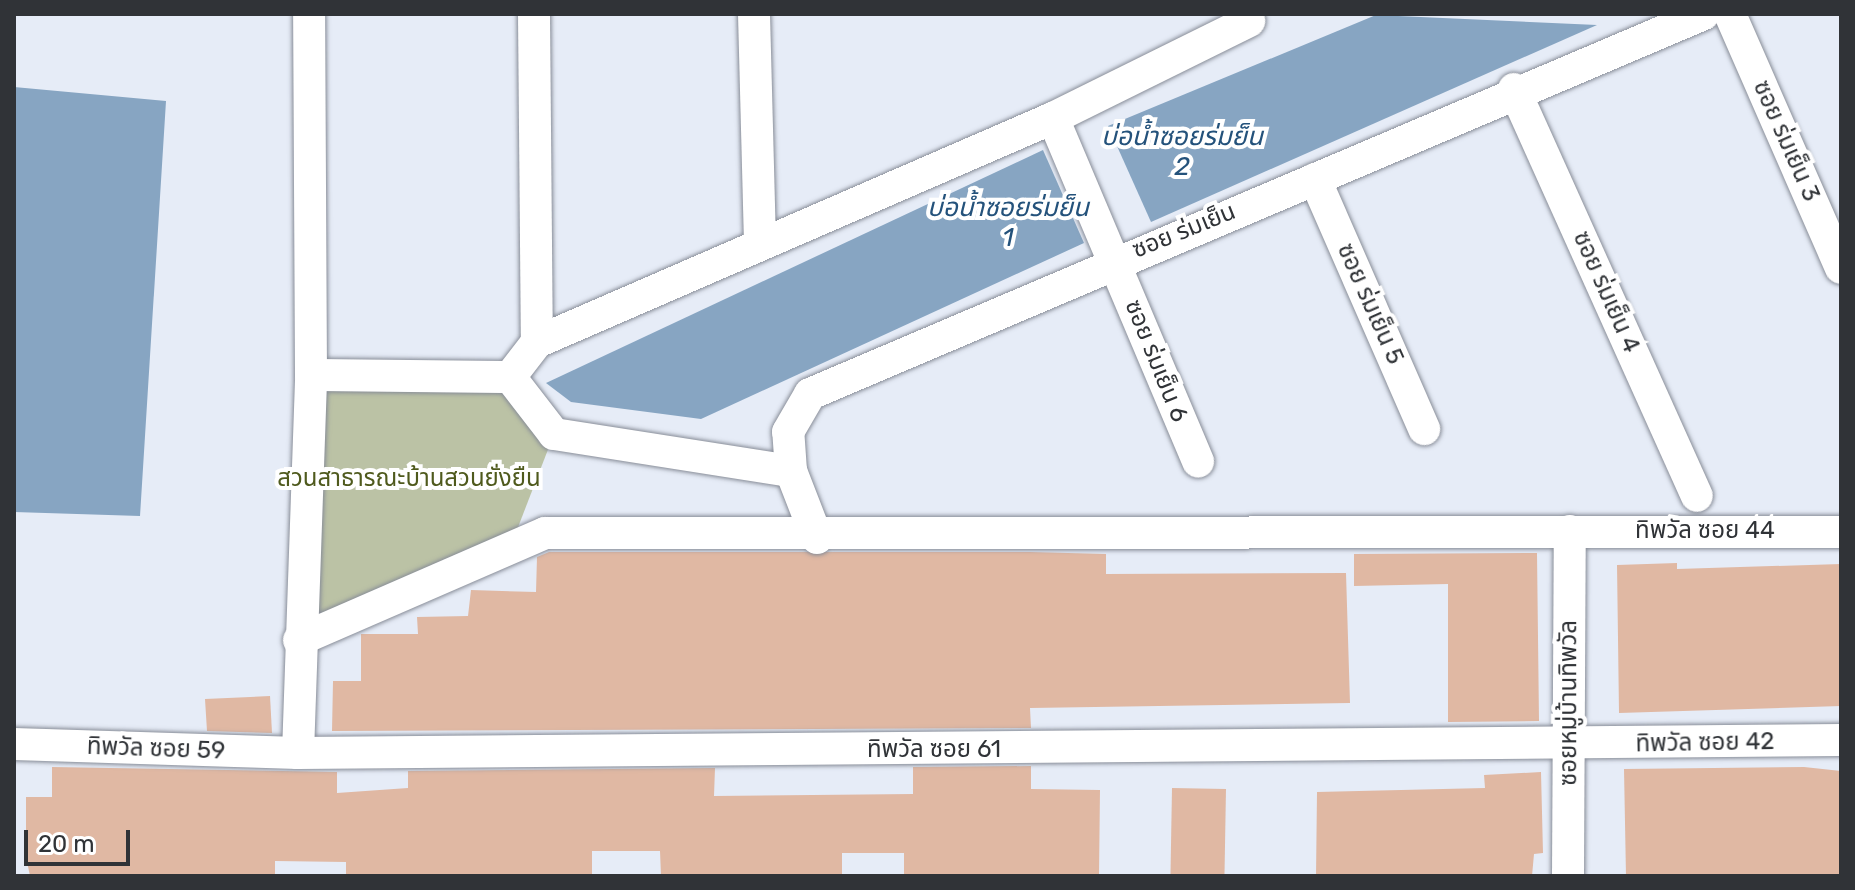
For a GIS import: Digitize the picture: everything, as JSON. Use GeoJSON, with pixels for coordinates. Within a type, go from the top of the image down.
{"type":"FeatureCollection","features":[{"type":"Feature","properties":{"kind":"street"},"geometry":{"type":"LineString","coordinates":[[298,753],[299,640],[311,375],[309,14]]}},
{"type":"Feature","properties":{"kind":"street"},"geometry":{"type":"LineString","coordinates":[[534,14],[537,342]]}},
{"type":"Feature","properties":{"kind":"street"},"geometry":{"type":"LineString","coordinates":[[754,14],[760,242]]}},
{"type":"Feature","properties":{"kind":"street","name":"ซอย ร่มเย็น"},"geometry":{"type":"LineString","coordinates":[[817,538],[791,471],[788,432],[810,394],[1115,260],[1315,179],[1514,89],[1704,14]]}},
{"type":"Feature","properties":{"kind":"street","name":"ซอย ร่มเย็น 3"},"geometry":{"type":"LineString","coordinates":[[1730,14],[1841,268]]}},
{"type":"Feature","properties":{"kind":"street"},"geometry":{"type":"LineString","coordinates":[[510,377],[537,342],[760,242],[1053,118],[1249,21]]}},
{"type":"Feature","properties":{"kind":"street","name":"ซอย ร่มเย็น 4"},"geometry":{"type":"LineString","coordinates":[[1514,89],[1697,496]]}},
{"type":"Feature","properties":{"kind":"street","name":"ซอย ร่มเย็น 6"},"geometry":{"type":"LineString","coordinates":[[1053,118],[1198,462]]}},
{"type":"Feature","properties":{"kind":"street","name":"ซอย ร่มเย็น 5"},"geometry":{"type":"LineString","coordinates":[[1315,179],[1424,429]]}},
{"type":"Feature","properties":{"kind":"street"},"geometry":{"type":"LineString","coordinates":[[311,375],[510,377]]}},
{"type":"Feature","properties":{"kind":"street"},"geometry":{"type":"LineString","coordinates":[[510,377],[554,434],[791,471]]}},
{"type":"Feature","properties":{"kind":"street","name":"ทิพวัล ซอย 44"},"geometry":{"type":"LineString","coordinates":[[299,640],[545,533],[817,538],[1570,531],[1841,532]]}},
{"type":"Feature","properties":{"kind":"street","name":"ซอยหมู่บ้านทิพวัล"},"geometry":{"type":"LineString","coordinates":[[1568,876],[1570,531]]}},
{"type":"Feature","properties":{"kind":"street","name":"ทิพวัล ซอย 42"},"geometry":{"type":"LineString","coordinates":[[1570,746],[1841,740]]}},
{"type":"Feature","properties":{"kind":"street","name":"ทิพวัล ซอย 59"},"geometry":{"type":"LineString","coordinates":[[14,744],[298,753]]}},
{"type":"Feature","properties":{"kind":"street","name":"ทิพวัล ซอย 61"},"geometry":{"type":"LineString","coordinates":[[298,753],[1570,746]]}},
{"type":"Feature","properties":{"kind":"green space","name":"สวนสาธารณะบ้านสวนยั่งยืน"},"geometry":{"type":"Polygon","coordinates":[[[311,375],[510,377],[554,434],[510,548],[299,640],[311,375]]]}},
{"type":"Feature","properties":{"kind":"water","name":"บ่อน้ำซอยร่มย็น 2"},"geometry":{"type":"Polygon","coordinates":[[[1376,15],[1597,25],[1151,222],[1108,126],[1376,15]]]}},
{"type":"Feature","properties":{"kind":"water"},"geometry":{"type":"Polygon","coordinates":[[[14,87],[166,101],[140,516],[14,512],[14,87]]]}},
{"type":"Feature","properties":{"kind":"water","name":"บ่อน้ำซอยร่มย็น 1"},"geometry":{"type":"Polygon","coordinates":[[[1043,150],[1084,243],[701,419],[571,402],[546,383],[1043,150]]]}},
{"type":"Feature","properties":{"kind":"building"},"geometry":{"type":"Polygon","coordinates":[[[549,552],[1106,554],[1106,574],[1346,573],[1350,703],[1030,708],[1031,728],[332,731],[333,681],[361,681],[361,634],[418,634],[417,617],[468,616],[471,590],[536,592],[537,557],[549,552]]]}},
{"type":"Feature","properties":{"kind":"building"},"geometry":{"type":"Polygon","coordinates":[[[1537,553],[1539,721],[1448,722],[1448,584],[1354,586],[1354,554],[1537,553]]]}},
{"type":"Feature","properties":{"kind":"building"},"geometry":{"type":"Polygon","coordinates":[[[1677,563],[1677,569],[1841,564],[1841,706],[1619,713],[1617,565],[1677,563]]]}},
{"type":"Feature","properties":{"kind":"building"},"geometry":{"type":"Polygon","coordinates":[[[270,696],[272,733],[207,731],[205,699],[270,696]]]}},
{"type":"Feature","properties":{"kind":"building"},"geometry":{"type":"Polygon","coordinates":[[[1031,766],[1031,789],[1100,790],[1099,876],[904,876],[904,853],[842,853],[842,876],[661,876],[660,851],[592,851],[592,876],[346,876],[346,862],[275,861],[275,876],[30,876],[26,857],[26,797],[52,797],[52,767],[337,772],[337,793],[408,788],[408,771],[715,768],[714,796],[913,794],[913,767],[1031,766]]]}},
{"type":"Feature","properties":{"kind":"building"},"geometry":{"type":"Polygon","coordinates":[[[1804,767],[1841,771],[1841,876],[1626,876],[1624,769],[1804,767]]]}},
{"type":"Feature","properties":{"kind":"building"},"geometry":{"type":"Polygon","coordinates":[[[1541,772],[1543,853],[1534,854],[1532,876],[1316,876],[1317,792],[1485,788],[1484,775],[1541,772]]]}},
{"type":"Feature","properties":{"kind":"building"},"geometry":{"type":"Polygon","coordinates":[[[1172,788],[1226,789],[1224,876],[1170,876],[1172,788]]]}}]}
